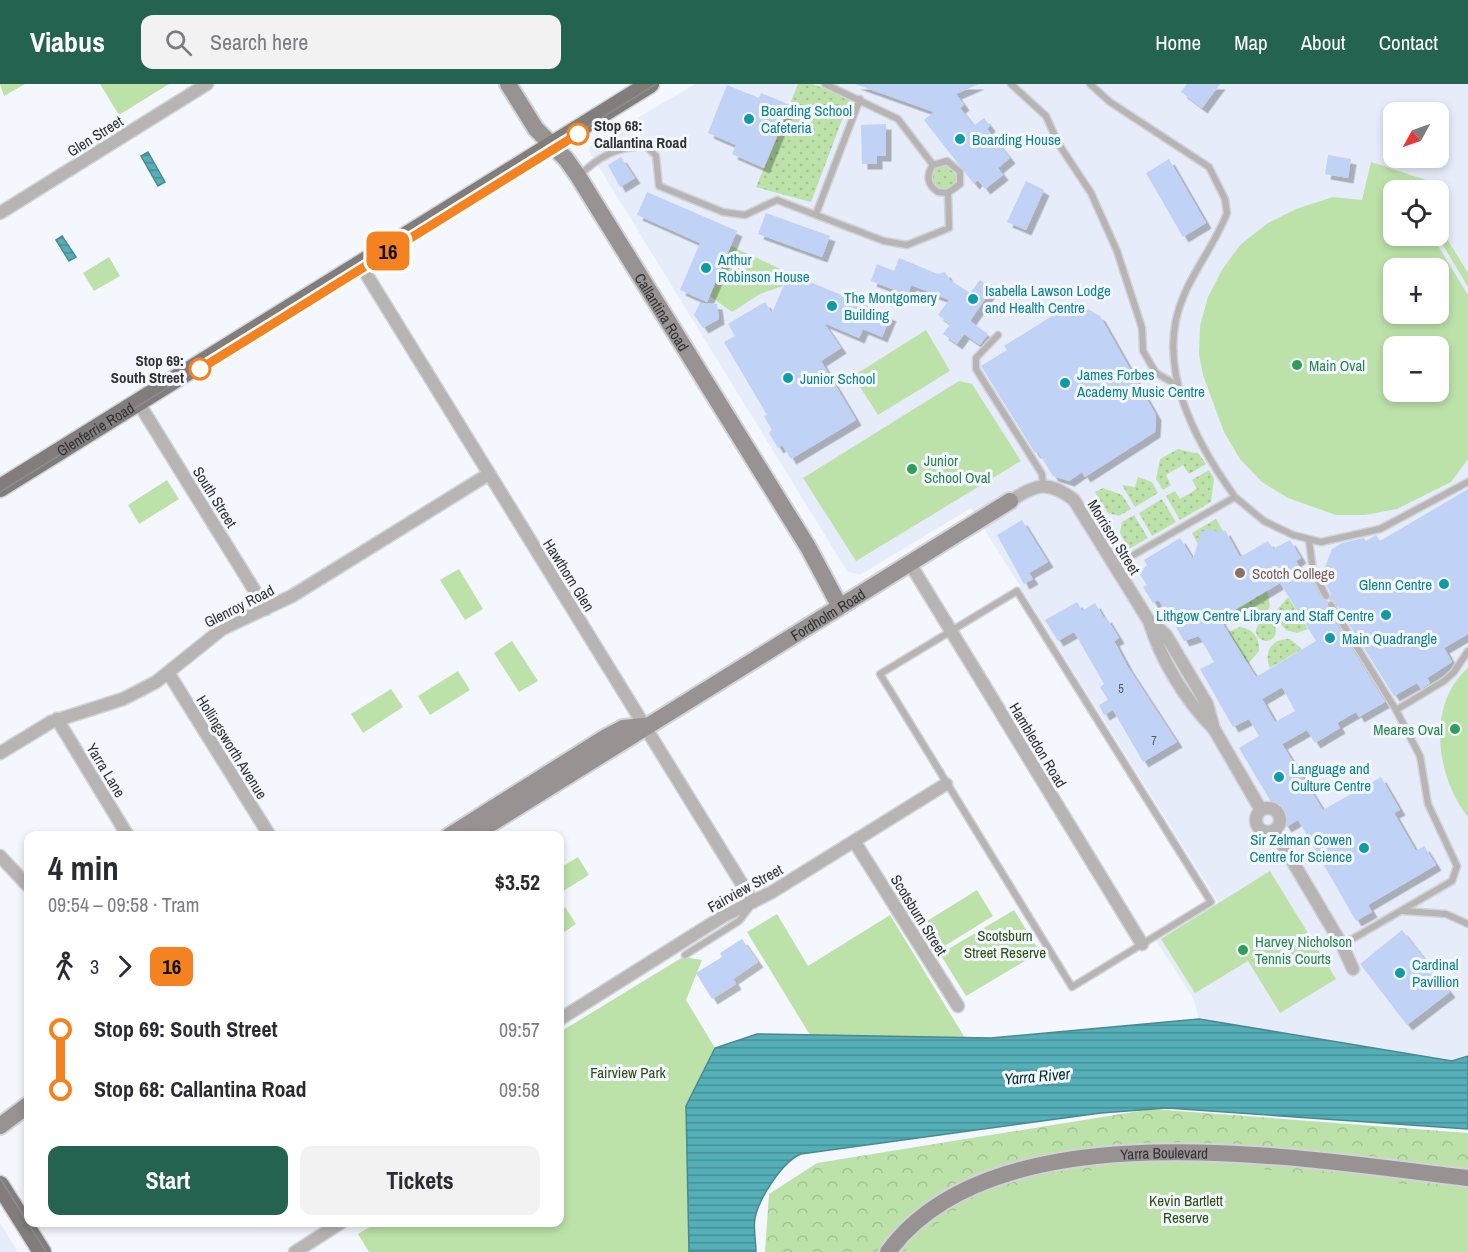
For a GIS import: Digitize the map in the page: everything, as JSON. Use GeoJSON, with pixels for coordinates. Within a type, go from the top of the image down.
{"type":"FeatureCollection","features":[{"type":"Feature","properties":{"kind":"main road","name":"Glenferrie Road"},"geometry":{"type":"LineString","coordinates":[[0,488],[650,84]]}},
{"type":"Feature","properties":{"kind":"main road"},"geometry":{"type":"LineString","coordinates":[[0,1185],[24,1223]]}},
{"type":"Feature","properties":{"kind":"main road"},"geometry":{"type":"LineString","coordinates":[[26,1227],[42,1252]]}},
{"type":"Feature","properties":{"kind":"street","name":"Glen Street"},"geometry":{"type":"LineString","coordinates":[[0,213],[207,84]]}},
{"type":"Feature","properties":{"kind":"street","name":"Callantina Road"},"geometry":{"type":"LineString","coordinates":[[508,84],[536,129],[566,159],[578,176],[808,548],[822,561],[844,602]]}},
{"type":"Feature","properties":{"kind":"street","name":"Hawthorn Glen"},"geometry":{"type":"LineString","coordinates":[[360,264],[753,902]]}},
{"type":"Feature","properties":{"kind":"street","name":"South Street"},"geometry":{"type":"LineString","coordinates":[[138,402],[266,609]]}},
{"type":"Feature","properties":{"kind":"street","name":"Glenroy Road"},"geometry":{"type":"LineString","coordinates":[[0,753],[57,719],[123,699],[169,674],[210,636],[234,622],[292,596],[489,474]]}},
{"type":"Feature","properties":{"kind":"street"},"geometry":{"type":"LineString","coordinates":[[1010,501],[1034,487],[1043,486]]}},
{"type":"Feature","properties":{"kind":"street","name":"Morrison Street"},"geometry":{"type":"LineString","coordinates":[[1043,486],[1056,488],[1074,500],[1149,621],[1166,635],[1207,704],[1214,729],[1261,810],[1257,816],[1258,827],[1263,831],[1274,830],[1342,945],[1353,969]]}},
{"type":"Feature","properties":{"kind":"street","name":"Fordholm Road"},"geometry":{"type":"LineString","coordinates":[[479,831],[628,739],[644,726],[1010,501]]}},
{"type":"Feature","properties":{"kind":"street","name":"Hambledon Road"},"geometry":{"type":"LineString","coordinates":[[909,562],[1142,944]]}},
{"type":"Feature","properties":{"kind":"street","name":"Hollingsworth Avenue"},"geometry":{"type":"LineString","coordinates":[[169,674],[267,831]]}},
{"type":"Feature","properties":{"kind":"street","name":"Yarra Lane"},"geometry":{"type":"LineString","coordinates":[[57,719],[125,831]]}},
{"type":"Feature","properties":{"kind":"street","name":"Fordholm Road"},"geometry":{"type":"LineString","coordinates":[[457,831],[622,728],[644,726]]}},
{"type":"Feature","properties":{"kind":"street","name":"Fairview Street"},"geometry":{"type":"LineString","coordinates":[[564,1016],[722,917],[753,902],[946,784]]}},
{"type":"Feature","properties":{"kind":"street","name":"Scotsburn Street"},"geometry":{"type":"LineString","coordinates":[[854,841],[958,1006]]}},
{"type":"Feature","properties":{"kind":"street"},"geometry":{"type":"LineString","coordinates":[[0,856],[24,882]]}},
{"type":"Feature","properties":{"kind":"street"},"geometry":{"type":"LineString","coordinates":[[0,1118],[24,1107]]}},
{"type":"Feature","properties":{"kind":"street"},"geometry":{"type":"LineString","coordinates":[[0,1126],[24,1108]]}},
{"type":"Feature","properties":{"kind":"street","name":"Yarra Boulevard"},"geometry":{"type":"LineString","coordinates":[[888,1252],[906,1232],[948,1198],[998,1176],[1062,1161],[1184,1152],[1284,1158],[1468,1178]]}},
{"type":"Feature","properties":{"kind":"street"},"geometry":{"type":"LineString","coordinates":[[295,1252],[334,1227]]}},
{"type":"Feature","properties":{"kind":"lane"},"geometry":{"type":"LineString","coordinates":[[825,84],[898,119],[933,165]]}},
{"type":"Feature","properties":{"kind":"lane"},"geometry":{"type":"LineString","coordinates":[[1011,84],[1046,116],[1058,143],[1090,193],[1117,250],[1142,328],[1143,351],[1156,373],[1177,385]]}},
{"type":"Feature","properties":{"kind":"lane"},"geometry":{"type":"LineString","coordinates":[[1090,84],[1110,102],[1179,148],[1196,155],[1209,167],[1226,199],[1227,213],[1222,227],[1183,297],[1178,317],[1175,360],[1177,385],[1196,433],[1236,496],[1264,521],[1309,540],[1321,542],[1380,529],[1468,482]]}},
{"type":"Feature","properties":{"kind":"lane"},"geometry":{"type":"LineString","coordinates":[[816,214],[860,99]]}},
{"type":"Feature","properties":{"kind":"lane"},"geometry":{"type":"LineString","coordinates":[[578,176],[593,162],[608,153],[630,147],[646,146],[656,156],[659,186],[712,208],[745,214],[777,200],[884,241],[907,245],[949,228],[948,193]]}},
{"type":"Feature","properties":{"kind":"lane"},"geometry":{"type":"LineString","coordinates":[[947,161],[960,172],[960,184],[948,193],[938,192],[930,185],[928,174],[933,165],[947,161]]}},
{"type":"Feature","properties":{"kind":"lane"},"geometry":{"type":"LineString","coordinates":[[998,335],[976,358],[976,369],[1042,474],[1043,486]]}},
{"type":"Feature","properties":{"kind":"lane"},"geometry":{"type":"LineString","coordinates":[[1114,566],[1236,496]]}},
{"type":"Feature","properties":{"kind":"lane"},"geometry":{"type":"LineString","coordinates":[[1309,540],[1312,571],[1326,596]]}},
{"type":"Feature","properties":{"kind":"lane"},"geometry":{"type":"LineString","coordinates":[[1017,591],[1212,902],[1072,987],[946,784],[880,674],[1017,591]]}},
{"type":"Feature","properties":{"kind":"lane"},"geometry":{"type":"LineString","coordinates":[[1331,605],[1395,710],[1420,756],[1428,804],[1457,866],[1452,880],[1342,945]]}},
{"type":"Feature","properties":{"kind":"lane"},"geometry":{"type":"LineString","coordinates":[[1395,710],[1444,681],[1454,672],[1468,651]]}},
{"type":"Feature","properties":{"kind":"lane"},"geometry":{"type":"LineString","coordinates":[[685,955],[739,921],[753,902]]}},
{"type":"Feature","properties":{"kind":"lane"},"geometry":{"type":"LineString","coordinates":[[1400,912],[1446,914],[1468,924]]}},
{"type":"Feature","properties":{"kind":"shaded area","name":"Scotch College"},"geometry":{"type":"Polygon","coordinates":[[[695,84],[1468,84],[1468,1056],[1452,1061],[1199,1019],[1194,1000],[1156,940],[1218,902],[971,508],[860,575],[847,571],[589,151],[590,146],[695,84]]]}},
{"type":"Feature","properties":{"kind":"shaded area"},"geometry":{"type":"Polygon","coordinates":[[[0,1223],[18,1252],[0,1252],[0,1223]]]}},
{"type":"Feature","properties":{"kind":"green space"},"geometry":{"type":"Polygon","coordinates":[[[0,84],[25,84],[4,96],[0,84]]]}},
{"type":"Feature","properties":{"kind":"green space"},"geometry":{"type":"Polygon","coordinates":[[[100,84],[169,84],[119,115],[100,84]]]}},
{"type":"Feature","properties":{"kind":"green space"},"geometry":{"type":"Polygon","coordinates":[[[798,84],[813,84],[850,99],[811,202],[756,187],[798,84]]]}},
{"type":"Feature","properties":{"kind":"green space","name":"Main Oval"},"geometry":{"type":"Polygon","coordinates":[[[1371,162],[1383,166],[1383,168],[1426,180],[1383,180],[1383,246],[1438,246],[1445,258],[1383,258],[1383,324],[1449,324],[1449,264],[1468,295],[1468,459],[1451,482],[1397,509],[1365,515],[1336,515],[1288,498],[1262,482],[1240,459],[1224,432],[1203,375],[1199,354],[1200,326],[1208,297],[1222,270],[1240,245],[1268,223],[1296,209],[1333,197],[1362,200],[1371,162]]]}},
{"type":"Feature","properties":{"kind":"green space"},"geometry":{"type":"Polygon","coordinates":[[[944,165],[953,169],[957,178],[953,187],[944,191],[935,187],[931,178],[935,169],[944,165]]]}},
{"type":"Feature","properties":{"kind":"green space"},"geometry":{"type":"Polygon","coordinates":[[[1449,242],[1468,273],[1468,287],[1443,246],[1449,246],[1449,242]]]}},
{"type":"Feature","properties":{"kind":"green space"},"geometry":{"type":"Polygon","coordinates":[[[731,246],[789,273],[783,286],[760,294],[732,312],[710,296],[731,246]]]}},
{"type":"Feature","properties":{"kind":"green space"},"geometry":{"type":"Polygon","coordinates":[[[109,257],[120,276],[94,291],[83,273],[109,257]]]}},
{"type":"Feature","properties":{"kind":"green space"},"geometry":{"type":"Polygon","coordinates":[[[926,330],[950,371],[878,415],[853,376],[926,330]]]}},
{"type":"Feature","properties":{"kind":"green space","name":"Junior School Oval"},"geometry":{"type":"Polygon","coordinates":[[[959,381],[972,384],[1021,461],[856,561],[803,478],[959,381]]]}},
{"type":"Feature","properties":{"kind":"green space"},"geometry":{"type":"Polygon","coordinates":[[[1178,449],[1199,454],[1206,464],[1189,474],[1183,465],[1166,475],[1171,485],[1163,490],[1156,479],[1160,459],[1178,449]]]}},
{"type":"Feature","properties":{"kind":"green space"},"geometry":{"type":"Polygon","coordinates":[[[1209,470],[1214,479],[1211,502],[1180,520],[1166,496],[1175,491],[1180,499],[1197,489],[1192,480],[1209,470]]]}},
{"type":"Feature","properties":{"kind":"green space"},"geometry":{"type":"Polygon","coordinates":[[[1138,477],[1152,482],[1158,493],[1135,507],[1122,485],[1135,487],[1138,477]]]}},
{"type":"Feature","properties":{"kind":"green space"},"geometry":{"type":"Polygon","coordinates":[[[167,480],[179,499],[139,524],[128,505],[167,480]]]}},
{"type":"Feature","properties":{"kind":"green space"},"geometry":{"type":"Polygon","coordinates":[[[1103,488],[1122,495],[1131,509],[1119,516],[1108,513],[1095,492],[1103,488]]]}},
{"type":"Feature","properties":{"kind":"green space"},"geometry":{"type":"Polygon","coordinates":[[[1162,499],[1176,522],[1152,536],[1139,513],[1162,499]]]}},
{"type":"Feature","properties":{"kind":"green space"},"geometry":{"type":"Polygon","coordinates":[[[1134,515],[1148,538],[1129,549],[1120,533],[1122,522],[1134,515]]]}},
{"type":"Feature","properties":{"kind":"green space"},"geometry":{"type":"Polygon","coordinates":[[[1216,519],[1223,531],[1217,534],[1208,529],[1201,533],[1198,544],[1192,533],[1216,519]]]}},
{"type":"Feature","properties":{"kind":"green space"},"geometry":{"type":"Polygon","coordinates":[[[459,569],[483,609],[465,620],[440,580],[459,569]]]}},
{"type":"Feature","properties":{"kind":"green space"},"geometry":{"type":"Polygon","coordinates":[[[1267,590],[1270,606],[1264,616],[1247,620],[1234,610],[1267,590]]]}},
{"type":"Feature","properties":{"kind":"green space"},"geometry":{"type":"Polygon","coordinates":[[[1288,597],[1308,629],[1297,633],[1286,630],[1278,621],[1277,610],[1288,597]]]}},
{"type":"Feature","properties":{"kind":"green space"},"geometry":{"type":"Polygon","coordinates":[[[1266,621],[1273,624],[1276,631],[1273,638],[1266,641],[1259,638],[1256,631],[1259,624],[1266,621]]]}},
{"type":"Feature","properties":{"kind":"green space"},"geometry":{"type":"Polygon","coordinates":[[[1240,627],[1252,632],[1258,642],[1259,651],[1248,664],[1228,632],[1240,627]]]}},
{"type":"Feature","properties":{"kind":"green space"},"geometry":{"type":"Polygon","coordinates":[[[1290,639],[1302,649],[1270,668],[1268,657],[1271,647],[1278,641],[1290,639]]]}},
{"type":"Feature","properties":{"kind":"green space"},"geometry":{"type":"Polygon","coordinates":[[[512,641],[538,681],[519,692],[494,653],[512,641]]]}},
{"type":"Feature","properties":{"kind":"green space","name":"Meares Oval"},"geometry":{"type":"Polygon","coordinates":[[[1468,668],[1468,817],[1457,801],[1449,782],[1440,741],[1441,720],[1446,701],[1455,683],[1468,668]]]}},
{"type":"Feature","properties":{"kind":"green space"},"geometry":{"type":"Polygon","coordinates":[[[458,671],[470,690],[430,715],[418,696],[458,671]]]}},
{"type":"Feature","properties":{"kind":"green space"},"geometry":{"type":"Polygon","coordinates":[[[391,689],[403,707],[363,733],[351,714],[391,689]]]}},
{"type":"Feature","properties":{"kind":"green space"},"geometry":{"type":"Polygon","coordinates":[[[578,857],[589,875],[564,891],[564,866],[578,857]]]}},
{"type":"Feature","properties":{"kind":"green space","name":"Harvey Nicholson Tennis Courts"},"geometry":{"type":"Polygon","coordinates":[[[1270,871],[1336,979],[1280,1013],[1248,961],[1195,993],[1161,939],[1270,871]]]}},
{"type":"Feature","properties":{"kind":"green space"},"geometry":{"type":"Polygon","coordinates":[[[977,890],[993,916],[943,947],[927,921],[977,890]]]}},
{"type":"Feature","properties":{"kind":"green space"},"geometry":{"type":"Polygon","coordinates":[[[564,908],[576,924],[564,932],[564,908]]]}},
{"type":"Feature","properties":{"kind":"green space","name":"Scotsburn Street Reserve"},"geometry":{"type":"Polygon","coordinates":[[[1014,910],[1040,952],[966,996],[940,954],[1014,910]]]}},
{"type":"Feature","properties":{"kind":"green space"},"geometry":{"type":"Polygon","coordinates":[[[777,914],[808,966],[890,915],[965,1038],[810,1035],[747,932],[777,914]]]}},
{"type":"Feature","properties":{"kind":"green space","name":"Fairview Park"},"geometry":{"type":"Polygon","coordinates":[[[683,957],[702,960],[686,1000],[715,1048],[686,1106],[689,1252],[369,1252],[358,1234],[369,1227],[564,1227],[564,1030],[683,957]]]}},
{"type":"Feature","properties":{"kind":"green space"},"geometry":{"type":"Polygon","coordinates":[[[1152,1109],[1468,1133],[1468,1252],[765,1252],[769,1194],[817,1163],[1152,1109]]]}},
{"type":"Feature","properties":{"kind":"green space","name":"Kevin Bartlett Reserve"},"geometry":{"type":"Polygon","coordinates":[[[1221,1165],[1434,1187],[1468,1194],[1468,1252],[904,1252],[920,1236],[982,1192],[1108,1167],[1221,1165]]]}},
{"type":"Feature","properties":{"kind":"water"},"geometry":{"type":"Polygon","coordinates":[[[148,152],[165,182],[158,186],[141,156],[148,152]]]}},
{"type":"Feature","properties":{"kind":"water"},"geometry":{"type":"Polygon","coordinates":[[[62,236],[76,257],[69,261],[56,240],[62,236]]]}},
{"type":"Feature","properties":{"kind":"water","name":"Yarra River"},"geometry":{"type":"Polygon","coordinates":[[[1199,1019],[1452,1061],[1468,1056],[1468,1129],[1167,1108],[1101,1113],[801,1154],[780,1172],[761,1201],[754,1222],[756,1252],[689,1252],[686,1106],[715,1048],[757,1034],[991,1038],[1199,1019]]]}},
{"type":"Feature","properties":{"kind":"building","name":"Boarding House"},"geometry":{"type":"Polygon","coordinates":[[[855,84],[979,84],[956,94],[964,105],[960,108],[974,126],[984,118],[990,126],[987,129],[1010,158],[998,168],[1003,175],[985,189],[978,180],[974,184],[924,120],[934,112],[855,84]]]}},
{"type":"Feature","properties":{"kind":"building"},"geometry":{"type":"Polygon","coordinates":[[[1187,84],[1220,84],[1202,108],[1181,92],[1187,84]]]}},
{"type":"Feature","properties":{"kind":"building","name":"Boarding School Cafeteria"},"geometry":{"type":"Polygon","coordinates":[[[727,85],[759,98],[761,93],[790,105],[764,168],[732,154],[736,145],[708,133],[727,85]]]}},
{"type":"Feature","properties":{"kind":"building"},"geometry":{"type":"Polygon","coordinates":[[[886,124],[886,156],[877,156],[877,164],[862,164],[861,125],[886,124]]]}},
{"type":"Feature","properties":{"kind":"building"},"geometry":{"type":"Polygon","coordinates":[[[1328,155],[1351,159],[1348,178],[1325,174],[1328,155]]]}},
{"type":"Feature","properties":{"kind":"building"},"geometry":{"type":"Polygon","coordinates":[[[621,157],[635,178],[620,187],[608,165],[621,157]]]}},
{"type":"Feature","properties":{"kind":"building"},"geometry":{"type":"Polygon","coordinates":[[[1169,159],[1206,223],[1183,237],[1146,173],[1169,159]]]}},
{"type":"Feature","properties":{"kind":"building"},"geometry":{"type":"Polygon","coordinates":[[[1026,181],[1044,190],[1026,230],[1007,222],[1026,181]]]}},
{"type":"Feature","properties":{"kind":"building","name":"Arthur Robinson House"},"geometry":{"type":"Polygon","coordinates":[[[647,192],[737,231],[707,302],[680,290],[700,243],[637,215],[647,192]]]}},
{"type":"Feature","properties":{"kind":"building"},"geometry":{"type":"Polygon","coordinates":[[[766,213],[830,236],[822,257],[758,234],[766,213]]]}},
{"type":"Feature","properties":{"kind":"building","name":"Isabella Lawson Lodge and Health Centre"},"geometry":{"type":"Polygon","coordinates":[[[899,258],[938,274],[945,272],[950,280],[970,293],[980,280],[992,289],[970,321],[988,334],[980,345],[964,334],[957,344],[943,334],[950,324],[938,315],[949,300],[911,285],[908,295],[871,281],[877,264],[894,271],[899,258]]]}},
{"type":"Feature","properties":{"kind":"building","name":"Junior School"},"geometry":{"type":"Polygon","coordinates":[[[789,273],[891,316],[882,337],[863,329],[859,338],[824,323],[841,348],[821,361],[856,420],[791,459],[782,445],[778,448],[769,433],[772,430],[764,416],[767,415],[724,342],[735,336],[728,324],[765,302],[772,313],[789,273]]]}},
{"type":"Feature","properties":{"kind":"building","name":"James Forbes Academy Music Centre"},"geometry":{"type":"Polygon","coordinates":[[[1076,301],[1081,309],[1084,307],[1100,316],[1156,415],[1155,432],[1085,477],[1082,472],[1069,481],[1053,476],[1038,452],[1035,453],[981,366],[1007,350],[1004,346],[1076,301]]]}},
{"type":"Feature","properties":{"kind":"building"},"geometry":{"type":"Polygon","coordinates":[[[700,303],[717,304],[719,319],[703,328],[694,315],[700,303]]]}},
{"type":"Feature","properties":{"kind":"building"},"geometry":{"type":"Polygon","coordinates":[[[1468,489],[1468,634],[1444,648],[1452,662],[1427,678],[1430,683],[1421,689],[1417,683],[1394,696],[1335,602],[1329,600],[1331,594],[1319,571],[1325,567],[1332,549],[1342,543],[1364,538],[1366,541],[1376,535],[1380,541],[1468,489]]]}},
{"type":"Feature","properties":{"kind":"building"},"geometry":{"type":"Polygon","coordinates":[[[1022,520],[1048,562],[1029,573],[1033,579],[1024,584],[997,535],[1022,520]]]}},
{"type":"Feature","properties":{"kind":"building"},"geometry":{"type":"Polygon","coordinates":[[[1208,529],[1221,532],[1225,530],[1240,557],[1268,541],[1273,549],[1290,540],[1301,558],[1296,561],[1306,579],[1310,576],[1322,599],[1328,601],[1327,608],[1385,702],[1359,717],[1356,712],[1337,723],[1340,728],[1315,743],[1307,730],[1282,744],[1323,810],[1381,777],[1400,810],[1394,813],[1416,851],[1424,846],[1436,865],[1368,905],[1372,912],[1356,921],[1298,820],[1286,827],[1239,748],[1259,736],[1249,719],[1233,727],[1200,669],[1214,662],[1199,636],[1184,641],[1167,611],[1158,600],[1153,603],[1143,587],[1147,585],[1139,573],[1147,565],[1144,560],[1180,538],[1193,559],[1201,532],[1208,529]],[[1280,583],[1220,619],[1256,677],[1316,641],[1280,583]],[[1282,687],[1262,699],[1275,722],[1295,711],[1282,687]]]}},
{"type":"Feature","properties":{"kind":"building"},"geometry":{"type":"Polygon","coordinates":[[[1077,602],[1082,611],[1095,603],[1104,618],[1106,617],[1119,638],[1114,641],[1128,667],[1177,742],[1143,762],[1113,710],[1104,715],[1099,705],[1108,700],[1100,687],[1104,684],[1074,632],[1058,641],[1045,620],[1077,602]]]}},
{"type":"Feature","properties":{"kind":"building","name":"Cardinal Pavillion"},"geometry":{"type":"Polygon","coordinates":[[[1402,930],[1450,992],[1407,1025],[1360,964],[1402,930]]]}},
{"type":"Feature","properties":{"kind":"building"},"geometry":{"type":"Polygon","coordinates":[[[742,939],[758,962],[733,979],[736,984],[712,999],[696,973],[722,957],[720,953],[742,939]]]}},
{"type":"Feature","properties":{"kind":"tram line"},"geometry":{"type":"LineString","coordinates":[[0,492],[656,84]]}},
{"type":"Feature","properties":{"kind":"tram line","name":"16"},"geometry":{"type":"LineString","coordinates":[[200,369],[578,134]]}},
{"type":"Feature","properties":{"kind":"tram line"},"geometry":{"type":"LineString","coordinates":[[0,1178],[24,1217]]}},
{"type":"Feature","properties":{"kind":"tram line"},"geometry":{"type":"LineString","coordinates":[[30,1227],[46,1252]]}},
{"type":"Feature","properties":{"kind":"place","name":"Boarding School Cafeteria"},"geometry":{"type":"Point","coordinates":[749,119]}},
{"type":"Feature","properties":{"kind":"place","name":"Stop 68: Callantina Road"},"geometry":{"type":"Point","coordinates":[578,134]}},
{"type":"Feature","properties":{"kind":"place","name":"Boarding House"},"geometry":{"type":"Point","coordinates":[960,139]}},
{"type":"Feature","properties":{"kind":"place","name":"Arthur Robinson House"},"geometry":{"type":"Point","coordinates":[706,268]}},
{"type":"Feature","properties":{"kind":"place","name":"Isabella Lawson Lodge and Health Centre"},"geometry":{"type":"Point","coordinates":[973,299]}},
{"type":"Feature","properties":{"kind":"place","name":"The Montgomery Building"},"geometry":{"type":"Point","coordinates":[832,306]}},
{"type":"Feature","properties":{"kind":"place","name":"Main Oval"},"geometry":{"type":"Point","coordinates":[1297,365]}},
{"type":"Feature","properties":{"kind":"place","name":"Stop 69: South Street"},"geometry":{"type":"Point","coordinates":[200,369]}},
{"type":"Feature","properties":{"kind":"place","name":"Junior School"},"geometry":{"type":"Point","coordinates":[788,378]}},
{"type":"Feature","properties":{"kind":"place","name":"James Forbes Academy Music Centre"},"geometry":{"type":"Point","coordinates":[1065,383]}},
{"type":"Feature","properties":{"kind":"place","name":"Junior School Oval"},"geometry":{"type":"Point","coordinates":[912,469]}},
{"type":"Feature","properties":{"kind":"place","name":"Scotch College"},"geometry":{"type":"Point","coordinates":[1240,573]}},
{"type":"Feature","properties":{"kind":"place","name":"Glenn Centre"},"geometry":{"type":"Point","coordinates":[1444,584]}},
{"type":"Feature","properties":{"kind":"place","name":"Lithgow Centre Library and Staff Centre"},"geometry":{"type":"Point","coordinates":[1386,615]}},
{"type":"Feature","properties":{"kind":"place","name":"Main Quadrangle"},"geometry":{"type":"Point","coordinates":[1330,638]}},
{"type":"Feature","properties":{"kind":"place","name":"Meares Oval"},"geometry":{"type":"Point","coordinates":[1455,729]}},
{"type":"Feature","properties":{"kind":"place","name":"Language and Culture Centre"},"geometry":{"type":"Point","coordinates":[1279,777]}},
{"type":"Feature","properties":{"kind":"place","name":"Sir Zelman Cowen Centre for Science"},"geometry":{"type":"Point","coordinates":[1364,848]}},
{"type":"Feature","properties":{"kind":"place","name":"Harvey Nicholson Tennis Courts"},"geometry":{"type":"Point","coordinates":[1243,950]}},
{"type":"Feature","properties":{"kind":"place","name":"Cardinal Pavillion"},"geometry":{"type":"Point","coordinates":[1400,973]}}]}
